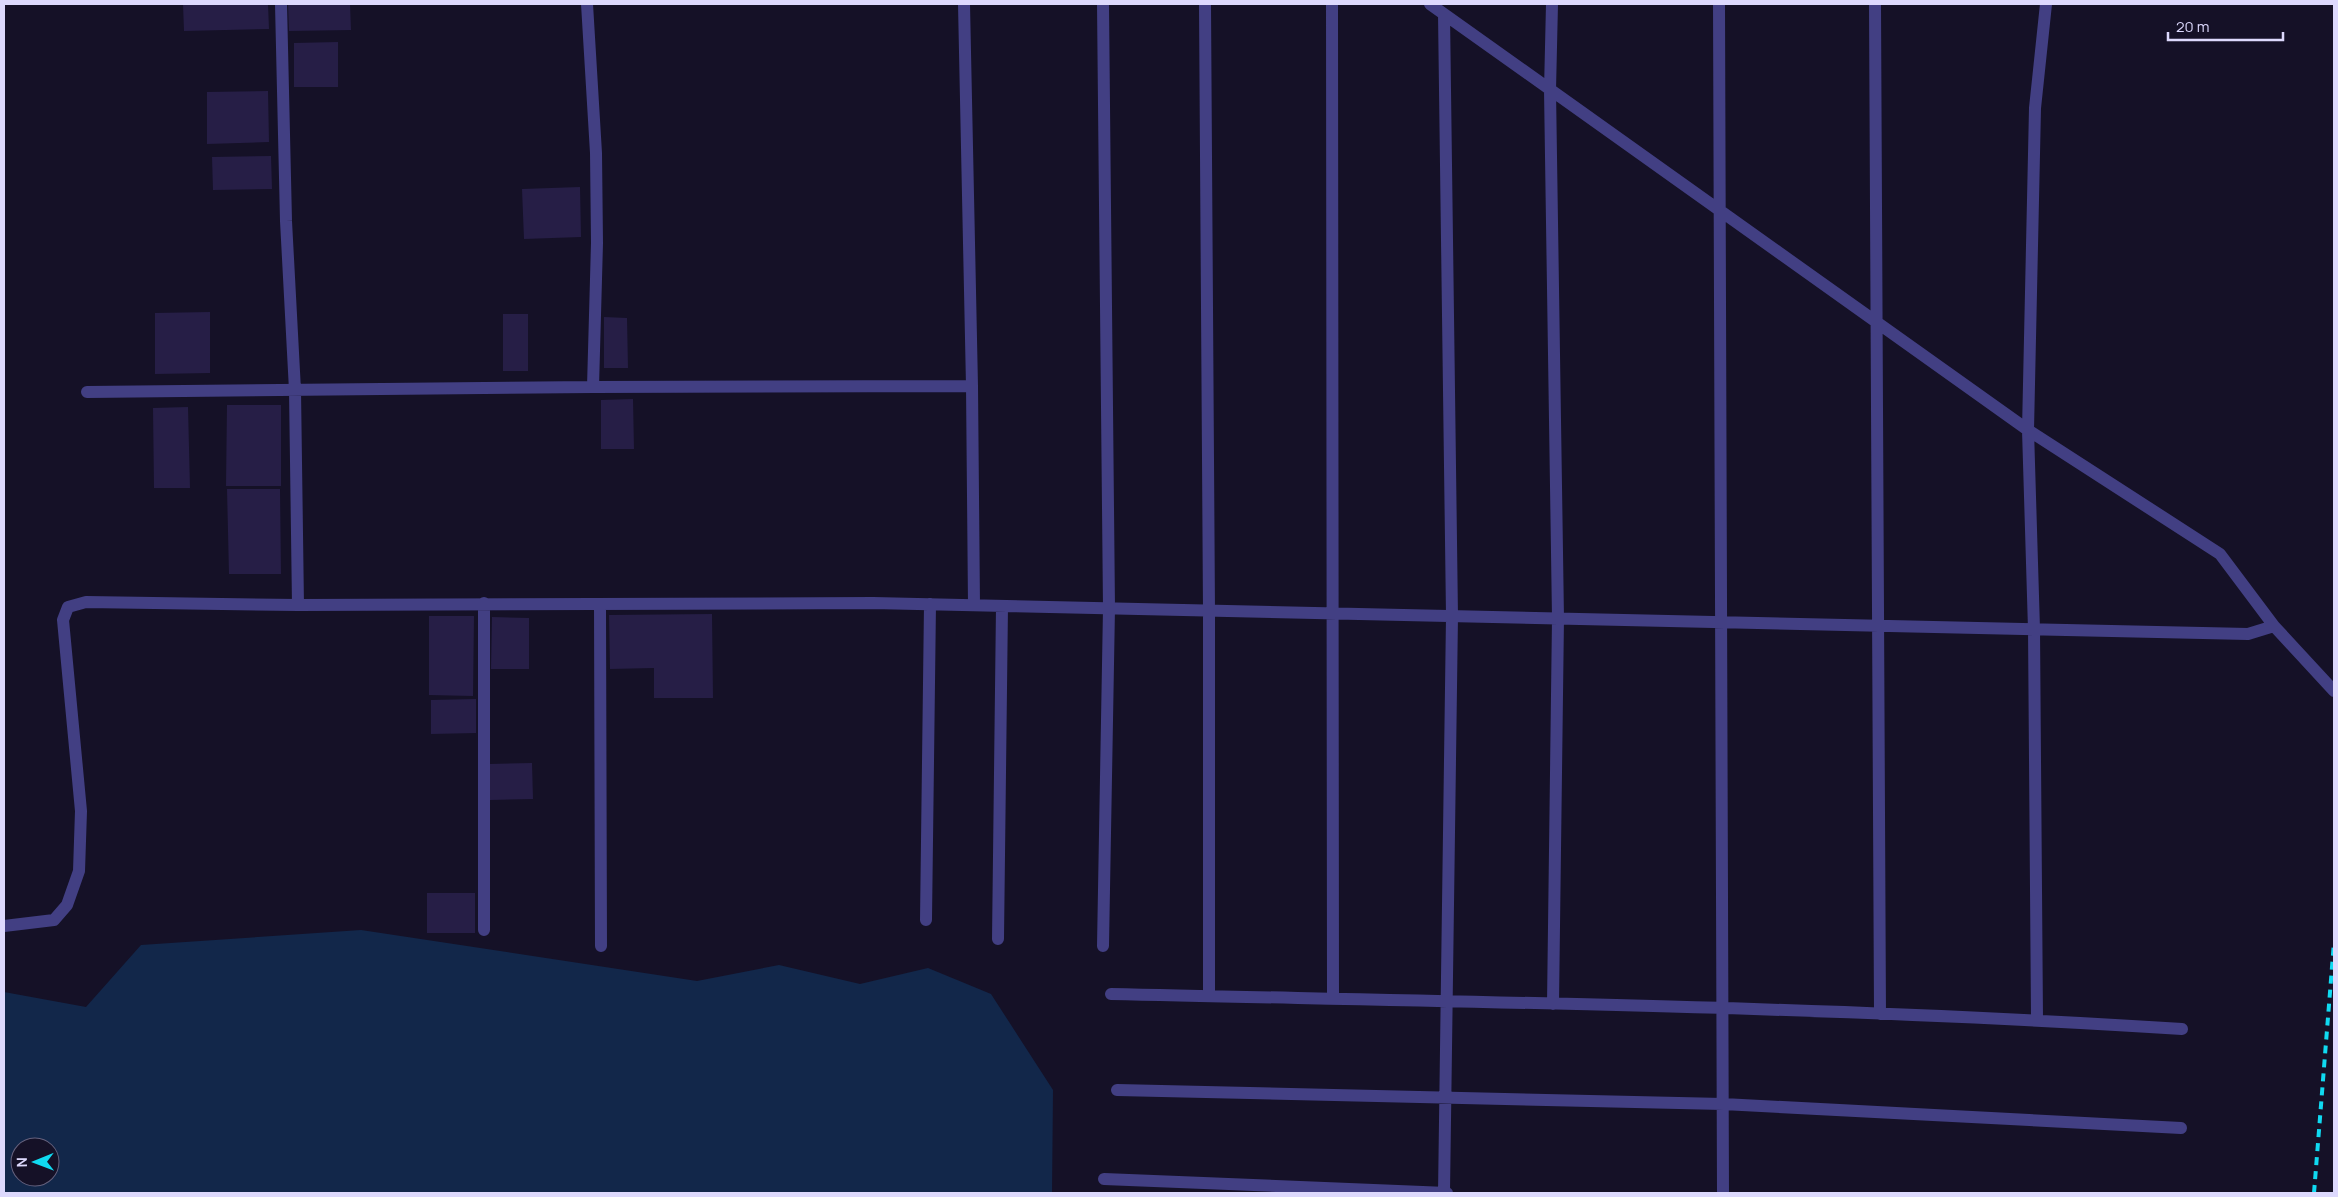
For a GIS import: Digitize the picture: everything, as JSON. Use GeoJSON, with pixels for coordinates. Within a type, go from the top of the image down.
{"type":"FeatureCollection","features":[{"type":"Feature","properties":{"kind":"street"},"geometry":{"type":"LineString","coordinates":[[281,4],[286,221],[294,390],[298,605]]}},
{"type":"Feature","properties":{"kind":"street"},"geometry":{"type":"LineString","coordinates":[[587,4],[596,154],[593,387]]}},
{"type":"Feature","properties":{"kind":"street"},"geometry":{"type":"LineString","coordinates":[[964,4],[972,386],[974,605]]}},
{"type":"Feature","properties":{"kind":"street"},"geometry":{"type":"LineString","coordinates":[[1103,4],[1109,608],[1103,946]]}},
{"type":"Feature","properties":{"kind":"street"},"geometry":{"type":"LineString","coordinates":[[1206,4],[1210,611],[1209,996]]}},
{"type":"Feature","properties":{"kind":"street"},"geometry":{"type":"LineString","coordinates":[[1332,4],[1333,998]]}},
{"type":"Feature","properties":{"kind":"street"},"geometry":{"type":"LineString","coordinates":[[1430,4],[2028,430],[2220,554],[2274,626],[2334,691]]}},
{"type":"Feature","properties":{"kind":"street"},"geometry":{"type":"LineString","coordinates":[[1552,4],[1550,90],[1558,618],[1553,1004]]}},
{"type":"Feature","properties":{"kind":"street"},"geometry":{"type":"LineString","coordinates":[[1719,4],[1718,209],[1723,1193]]}},
{"type":"Feature","properties":{"kind":"street"},"geometry":{"type":"LineString","coordinates":[[1875,4],[1880,1014]]}},
{"type":"Feature","properties":{"kind":"street"},"geometry":{"type":"LineString","coordinates":[[2037,1019],[2034,629],[2028,430],[2035,108],[2046,4]]}},
{"type":"Feature","properties":{"kind":"street"},"geometry":{"type":"LineString","coordinates":[[1104,1180],[1445,1193],[1452,616],[1444,14]]}},
{"type":"Feature","properties":{"kind":"street"},"geometry":{"type":"LineString","coordinates":[[87,392],[593,387],[972,386]]}},
{"type":"Feature","properties":{"kind":"street"},"geometry":{"type":"LineString","coordinates":[[4,926],[54,920],[66,905],[79,871],[81,811],[63,620],[68,606],[86,602],[298,605],[484,603],[600,605],[716,602],[930,604],[2248,634],[2274,626]]}},
{"type":"Feature","properties":{"kind":"street"},"geometry":{"type":"LineString","coordinates":[[484,603],[484,930]]}},
{"type":"Feature","properties":{"kind":"street"},"geometry":{"type":"LineString","coordinates":[[926,920],[930,604]]}},
{"type":"Feature","properties":{"kind":"street"},"geometry":{"type":"LineString","coordinates":[[600,605],[600,946]]}},
{"type":"Feature","properties":{"kind":"street"},"geometry":{"type":"LineString","coordinates":[[998,939],[1002,606]]}},
{"type":"Feature","properties":{"kind":"street"},"geometry":{"type":"LineString","coordinates":[[1111,994],[1447,1000],[2037,1019],[2182,1029]]}},
{"type":"Feature","properties":{"kind":"street"},"geometry":{"type":"LineString","coordinates":[[1117,1090],[1723,1104],[2181,1128]]}},
{"type":"Feature","properties":{"kind":"water"},"geometry":{"type":"Polygon","coordinates":[[[361,930],[697,981],[779,965],[860,984],[928,968],[991,994],[1053,1090],[1052,1193],[4,1193],[4,992],[86,1007],[141,945],[361,930]]]}},
{"type":"Feature","properties":{"kind":"building"},"geometry":{"type":"Polygon","coordinates":[[[183,4],[268,4],[269,29],[184,31],[183,4]]]}},
{"type":"Feature","properties":{"kind":"building"},"geometry":{"type":"Polygon","coordinates":[[[288,4],[350,4],[351,30],[289,31],[288,4]]]}},
{"type":"Feature","properties":{"kind":"building"},"geometry":{"type":"Polygon","coordinates":[[[338,42],[338,87],[294,87],[294,43],[338,42]]]}},
{"type":"Feature","properties":{"kind":"building"},"geometry":{"type":"Polygon","coordinates":[[[268,91],[269,142],[207,144],[207,92],[268,91]]]}},
{"type":"Feature","properties":{"kind":"building"},"geometry":{"type":"Polygon","coordinates":[[[271,156],[272,189],[213,190],[212,157],[271,156]]]}},
{"type":"Feature","properties":{"kind":"building"},"geometry":{"type":"Polygon","coordinates":[[[580,187],[581,237],[524,239],[522,189],[580,187]]]}},
{"type":"Feature","properties":{"kind":"building"},"geometry":{"type":"Polygon","coordinates":[[[210,312],[210,373],[155,374],[155,313],[210,312]]]}},
{"type":"Feature","properties":{"kind":"building"},"geometry":{"type":"Polygon","coordinates":[[[503,314],[528,314],[528,371],[503,371],[503,314]]]}},
{"type":"Feature","properties":{"kind":"building"},"geometry":{"type":"Polygon","coordinates":[[[604,317],[627,318],[628,368],[604,368],[604,317]]]}},
{"type":"Feature","properties":{"kind":"building"},"geometry":{"type":"Polygon","coordinates":[[[633,399],[634,449],[601,449],[601,400],[633,399]]]}},
{"type":"Feature","properties":{"kind":"building"},"geometry":{"type":"Polygon","coordinates":[[[227,405],[281,405],[281,486],[226,486],[227,405]]]}},
{"type":"Feature","properties":{"kind":"building"},"geometry":{"type":"Polygon","coordinates":[[[188,407],[190,488],[154,488],[153,408],[188,407]]]}},
{"type":"Feature","properties":{"kind":"building"},"geometry":{"type":"Polygon","coordinates":[[[227,489],[280,489],[281,574],[229,574],[227,489]]]}},
{"type":"Feature","properties":{"kind":"building"},"geometry":{"type":"Polygon","coordinates":[[[712,614],[713,698],[654,698],[654,668],[610,669],[609,615],[712,614]]]}},
{"type":"Feature","properties":{"kind":"building"},"geometry":{"type":"Polygon","coordinates":[[[429,616],[474,616],[473,696],[429,695],[429,616]]]}},
{"type":"Feature","properties":{"kind":"building"},"geometry":{"type":"Polygon","coordinates":[[[492,617],[529,618],[529,669],[491,669],[492,617]]]}},
{"type":"Feature","properties":{"kind":"building"},"geometry":{"type":"Polygon","coordinates":[[[476,699],[476,733],[431,734],[431,700],[476,699]]]}},
{"type":"Feature","properties":{"kind":"building"},"geometry":{"type":"Polygon","coordinates":[[[532,763],[533,799],[490,800],[489,764],[532,763]]]}},
{"type":"Feature","properties":{"kind":"building"},"geometry":{"type":"Polygon","coordinates":[[[427,893],[475,893],[475,933],[427,933],[427,893]]]}},
{"type":"Feature","properties":{"kind":"railway"},"geometry":{"type":"LineString","coordinates":[[2314,1193],[2334,942]]}}]}
